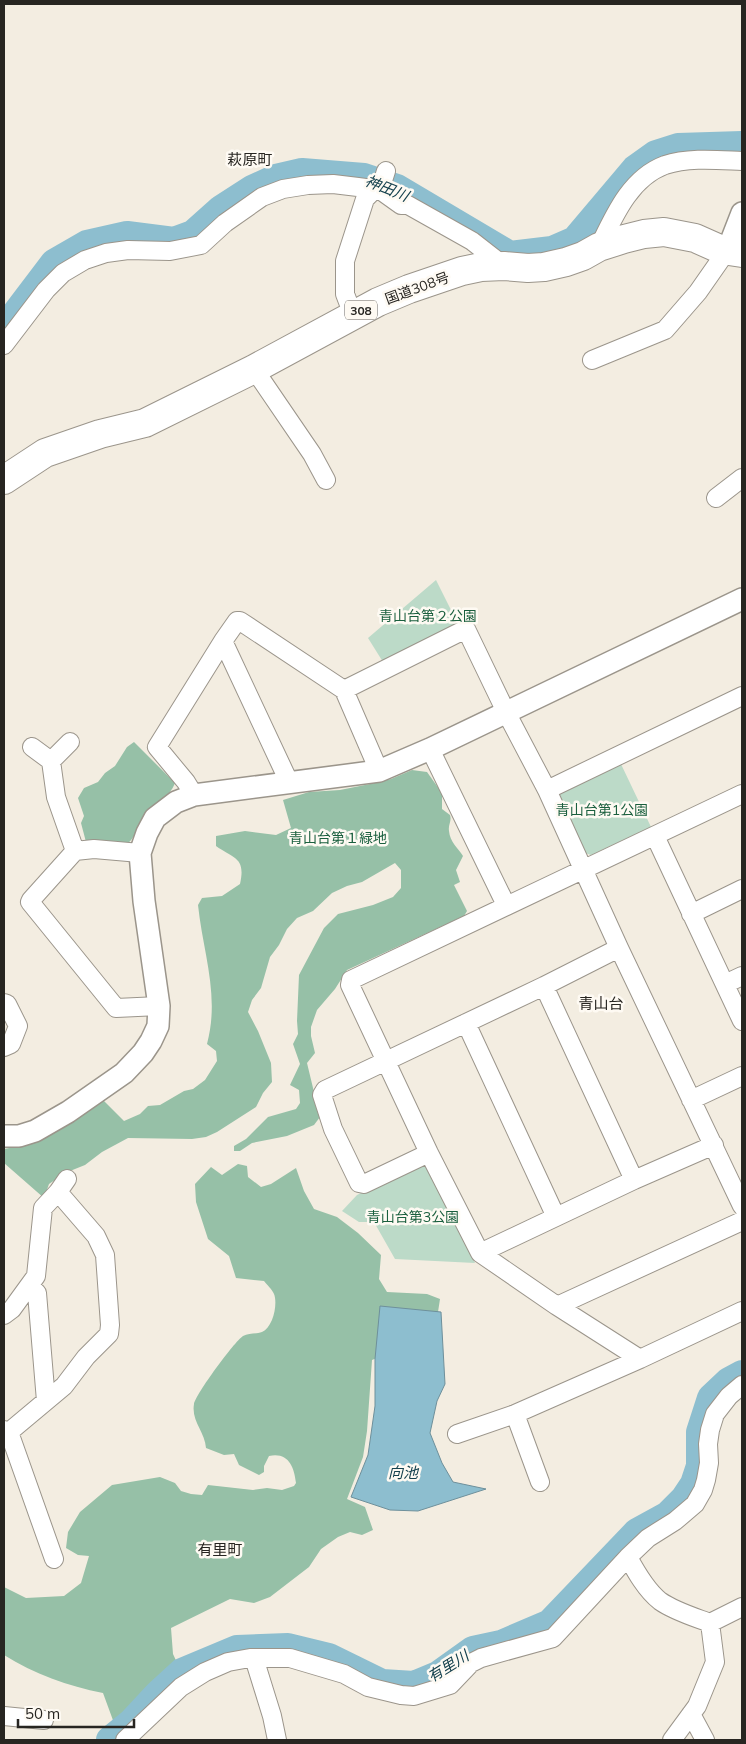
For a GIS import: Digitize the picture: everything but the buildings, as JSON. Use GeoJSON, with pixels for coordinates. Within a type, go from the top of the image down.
{"type":"FeatureCollection","features":[{"type":"Feature","properties":{"kind":"highway","name":"国道308号"},"geometry":{"type":"LineString","coordinates":[[4,480],[45,453],[92,437],[145,423],[254,369],[353,315],[409,289],[462,271],[481,267],[544,267],[575,259],[599,247],[644,234],[664,232],[695,238],[722,250],[735,251]]}},
{"type":"Feature","properties":{"kind":"street"},"geometry":{"type":"LineString","coordinates":[[599,247],[630,190],[647,176],[665,166],[685,161],[742,161]]}},
{"type":"Feature","properties":{"kind":"street"},"geometry":{"type":"LineString","coordinates":[[353,315],[345,294],[345,261],[365,198],[377,190],[386,170]]}},
{"type":"Feature","properties":{"kind":"street"},"geometry":{"type":"LineString","coordinates":[[4,345],[44,291],[63,273],[85,260],[128,250],[170,251],[201,245],[225,223],[262,197],[283,189],[308,185],[333,184],[377,190],[401,205],[408,205],[472,240],[504,266]]}},
{"type":"Feature","properties":{"kind":"street"},"geometry":{"type":"LineString","coordinates":[[592,360],[665,330],[735,251],[742,213]]}},
{"type":"Feature","properties":{"kind":"street"},"geometry":{"type":"LineString","coordinates":[[254,369],[312,454],[326,480]]}},
{"type":"Feature","properties":{"kind":"street"},"geometry":{"type":"LineString","coordinates":[[716,498],[742,478]]}},
{"type":"Feature","properties":{"kind":"street"},"geometry":{"type":"LineString","coordinates":[[4,1136],[19,1136],[35,1131],[68,1112],[124,1072],[143,1053],[151,1041],[158,1026],[159,1006],[144,901],[140,853],[155,818],[176,802],[194,795],[379,771],[430,749],[742,599]]}},
{"type":"Feature","properties":{"kind":"street"},"geometry":{"type":"LineString","coordinates":[[194,795],[186,782],[157,747],[223,641],[240,620],[344,690],[379,771]]}},
{"type":"Feature","properties":{"kind":"street"},"geometry":{"type":"LineString","coordinates":[[344,690],[466,628],[506,712],[547,790],[619,948],[742,1206]]}},
{"type":"Feature","properties":{"kind":"street"},"geometry":{"type":"LineString","coordinates":[[223,641],[289,782]]}},
{"type":"Feature","properties":{"kind":"street"},"geometry":{"type":"LineString","coordinates":[[547,790],[742,696]]}},
{"type":"Feature","properties":{"kind":"street"},"geometry":{"type":"LineString","coordinates":[[51,760],[70,742]]}},
{"type":"Feature","properties":{"kind":"street"},"geometry":{"type":"LineString","coordinates":[[32,747],[51,760],[56,797],[75,851]]}},
{"type":"Feature","properties":{"kind":"street"},"geometry":{"type":"LineString","coordinates":[[430,749],[506,905]]}},
{"type":"Feature","properties":{"kind":"street"},"geometry":{"type":"LineString","coordinates":[[640,1360],[480,1253],[429,1153],[350,985],[351,980],[742,794]]}},
{"type":"Feature","properties":{"kind":"street"},"geometry":{"type":"LineString","coordinates":[[655,836],[742,1021]]}},
{"type":"Feature","properties":{"kind":"street"},"geometry":{"type":"LineString","coordinates":[[140,853],[94,849],[75,851],[30,902],[116,1008],[159,1006]]}},
{"type":"Feature","properties":{"kind":"street"},"geometry":{"type":"LineString","coordinates":[[691,914],[742,889]]}},
{"type":"Feature","properties":{"kind":"street"},"geometry":{"type":"LineString","coordinates":[[429,1153],[364,1184],[359,1183],[333,1129],[322,1095],[325,1090],[544,986],[619,948]]}},
{"type":"Feature","properties":{"kind":"street"},"geometry":{"type":"LineString","coordinates":[[725,984],[742,976]]}},
{"type":"Feature","properties":{"kind":"street"},"geometry":{"type":"LineString","coordinates":[[544,986],[634,1180]]}},
{"type":"Feature","properties":{"kind":"street"},"geometry":{"type":"LineString","coordinates":[[4,1003],[7,1004],[18,1026],[10,1044],[4,1047]]}},
{"type":"Feature","properties":{"kind":"street"},"geometry":{"type":"LineString","coordinates":[[466,1023],[556,1217]]}},
{"type":"Feature","properties":{"kind":"street"},"geometry":{"type":"LineString","coordinates":[[692,1100],[742,1076]]}},
{"type":"Feature","properties":{"kind":"street"},"geometry":{"type":"LineString","coordinates":[[480,1253],[634,1180],[714,1145]]}},
{"type":"Feature","properties":{"kind":"street"},"geometry":{"type":"LineString","coordinates":[[4,1315],[12,1309],[36,1276],[43,1208],[63,1186],[96,1236],[105,1255],[110,1325],[108,1334],[86,1357],[64,1386],[7,1431],[54,1559]]}},
{"type":"Feature","properties":{"kind":"street"},"geometry":{"type":"LineString","coordinates":[[557,1306],[742,1221]]}},
{"type":"Feature","properties":{"kind":"street"},"geometry":{"type":"LineString","coordinates":[[30,1286],[37,1293],[46,1401]]}},
{"type":"Feature","properties":{"kind":"street"},"geometry":{"type":"LineString","coordinates":[[457,1434],[514,1414],[640,1360],[742,1311]]}},
{"type":"Feature","properties":{"kind":"street"},"geometry":{"type":"LineString","coordinates":[[125,1740],[181,1687],[205,1672],[228,1662],[254,1658],[290,1658],[344,1674],[368,1687],[401,1695],[414,1696],[450,1685],[470,1663],[481,1658],[553,1638],[628,1557],[648,1538],[675,1521],[694,1504],[703,1490],[706,1480],[709,1463],[708,1444],[710,1430],[716,1414],[729,1396],[742,1385]]}},
{"type":"Feature","properties":{"kind":"street"},"geometry":{"type":"LineString","coordinates":[[514,1414],[540,1482]]}},
{"type":"Feature","properties":{"kind":"street"},"geometry":{"type":"LineString","coordinates":[[628,1557],[638,1575],[660,1600],[710,1624]]}},
{"type":"Feature","properties":{"kind":"street"},"geometry":{"type":"LineString","coordinates":[[710,1624],[742,1607]]}},
{"type":"Feature","properties":{"kind":"street"},"geometry":{"type":"LineString","coordinates":[[672,1740],[697,1706],[715,1662],[710,1624]]}},
{"type":"Feature","properties":{"kind":"street"},"geometry":{"type":"LineString","coordinates":[[254,1658],[272,1716],[277,1740]]}},
{"type":"Feature","properties":{"kind":"street"},"geometry":{"type":"LineString","coordinates":[[691,1714],[705,1740]]}},
{"type":"Feature","properties":{"kind":"street"},"geometry":{"type":"LineString","coordinates":[[4,1716],[44,1720]]}},
{"type":"Feature","properties":{"kind":"green space","name":"青山台第２公園"},"geometry":{"type":"Polygon","coordinates":[[[436,580],[456,620],[454,628],[383,662],[368,638],[436,580]]]}},
{"type":"Feature","properties":{"kind":"green space"},"geometry":{"type":"Polygon","coordinates":[[[134,742],[175,783],[169,793],[144,816],[133,838],[126,844],[113,846],[86,842],[81,823],[84,816],[78,798],[84,788],[98,782],[105,773],[115,766],[127,747],[134,742]]]}},
{"type":"Feature","properties":{"kind":"green space","name":"青山台第1公園"},"geometry":{"type":"Polygon","coordinates":[[[620,762],[651,827],[591,855],[582,852],[557,797],[561,789],[620,762]]]}},
{"type":"Feature","properties":{"kind":"green space","name":"青山台第１緑地"},"geometry":{"type":"Polygon","coordinates":[[[412,770],[427,772],[442,793],[442,809],[450,815],[450,835],[463,856],[456,870],[460,882],[454,885],[467,911],[464,916],[347,970],[335,989],[317,1010],[311,1027],[315,1053],[307,1063],[320,1117],[314,1125],[287,1136],[252,1143],[240,1151],[234,1151],[234,1146],[246,1139],[268,1117],[296,1109],[300,1103],[299,1090],[290,1085],[300,1064],[293,1044],[298,1034],[299,975],[324,928],[338,914],[373,905],[393,897],[401,888],[401,870],[395,863],[362,882],[332,893],[313,911],[297,918],[287,929],[270,957],[261,988],[252,1000],[248,1012],[271,1063],[272,1082],[263,1093],[256,1107],[206,1137],[192,1139],[128,1138],[102,1152],[85,1165],[65,1173],[49,1184],[44,1198],[4,1163],[4,1149],[25,1145],[102,1099],[124,1121],[140,1114],[148,1106],[160,1105],[184,1091],[193,1089],[205,1080],[217,1061],[216,1051],[207,1044],[211,1026],[211,991],[198,905],[202,898],[222,896],[240,884],[241,875],[240,864],[237,860],[216,846],[216,836],[245,831],[276,835],[291,828],[283,800],[309,792],[340,790],[370,784],[391,779],[412,770]]]}},
{"type":"Feature","properties":{"kind":"green space","name":"青山台第3公園"},"geometry":{"type":"Polygon","coordinates":[[[421,1163],[428,1166],[475,1263],[395,1259],[374,1222],[359,1222],[342,1211],[357,1195],[421,1163]]]}},
{"type":"Feature","properties":{"kind":"green space"},"geometry":{"type":"Polygon","coordinates":[[[238,1164],[247,1166],[248,1177],[261,1187],[271,1184],[296,1168],[304,1191],[314,1209],[337,1217],[358,1233],[381,1255],[379,1279],[387,1292],[427,1294],[440,1299],[438,1312],[384,1355],[372,1360],[367,1431],[363,1457],[347,1499],[365,1507],[373,1530],[362,1535],[350,1532],[338,1537],[321,1549],[309,1567],[270,1597],[254,1603],[230,1599],[171,1628],[173,1654],[179,1667],[160,1682],[120,1725],[114,1723],[103,1693],[77,1687],[52,1678],[27,1668],[4,1655],[4,1587],[26,1598],[64,1596],[81,1583],[89,1556],[78,1555],[66,1548],[68,1532],[80,1512],[112,1485],[160,1477],[175,1483],[181,1491],[202,1495],[208,1485],[253,1490],[267,1488],[282,1490],[294,1486],[296,1483],[292,1466],[281,1456],[269,1456],[264,1466],[264,1472],[259,1475],[239,1465],[234,1454],[224,1455],[206,1448],[194,1416],[196,1398],[224,1358],[243,1336],[260,1333],[266,1329],[272,1320],[275,1309],[274,1294],[264,1281],[236,1278],[229,1256],[208,1239],[196,1202],[195,1184],[211,1167],[222,1175],[238,1164]]]}},
{"type":"Feature","properties":{"kind":"water","name":"向池"},"geometry":{"type":"Polygon","coordinates":[[[380,1306],[441,1312],[445,1384],[437,1401],[430,1433],[442,1463],[453,1482],[486,1489],[418,1511],[390,1510],[351,1497],[368,1455],[375,1406],[375,1359],[380,1306]]]}},
{"type":"Feature","properties":{"kind":"waterway","name":"神田川"},"geometry":{"type":"LineString","coordinates":[[4,329],[54,263],[87,244],[127,235],[174,241],[193,234],[221,209],[252,189],[276,178],[302,172],[364,177],[397,188],[510,255],[552,250],[575,240],[635,169],[656,154],[678,147],[742,145]]}},
{"type":"Feature","properties":{"kind":"waterway","name":"有里川"},"geometry":{"type":"LineString","coordinates":[[110,1740],[131,1723],[182,1672],[237,1649],[288,1647],[329,1657],[382,1683],[414,1685],[438,1675],[473,1650],[501,1644],[550,1623],[637,1532],[668,1515],[684,1499],[694,1484],[700,1466],[700,1432],[711,1398],[729,1381],[742,1374]]}},
{"type":"Feature","properties":{"kind":"district","name":"萩原町"},"geometry":{"type":"Point","coordinates":[250,159]}},
{"type":"Feature","properties":{"kind":"district","name":"青山台"},"geometry":{"type":"Point","coordinates":[601,1003]}},
{"type":"Feature","properties":{"kind":"district","name":"有里町"},"geometry":{"type":"Point","coordinates":[220,1549]}}]}
